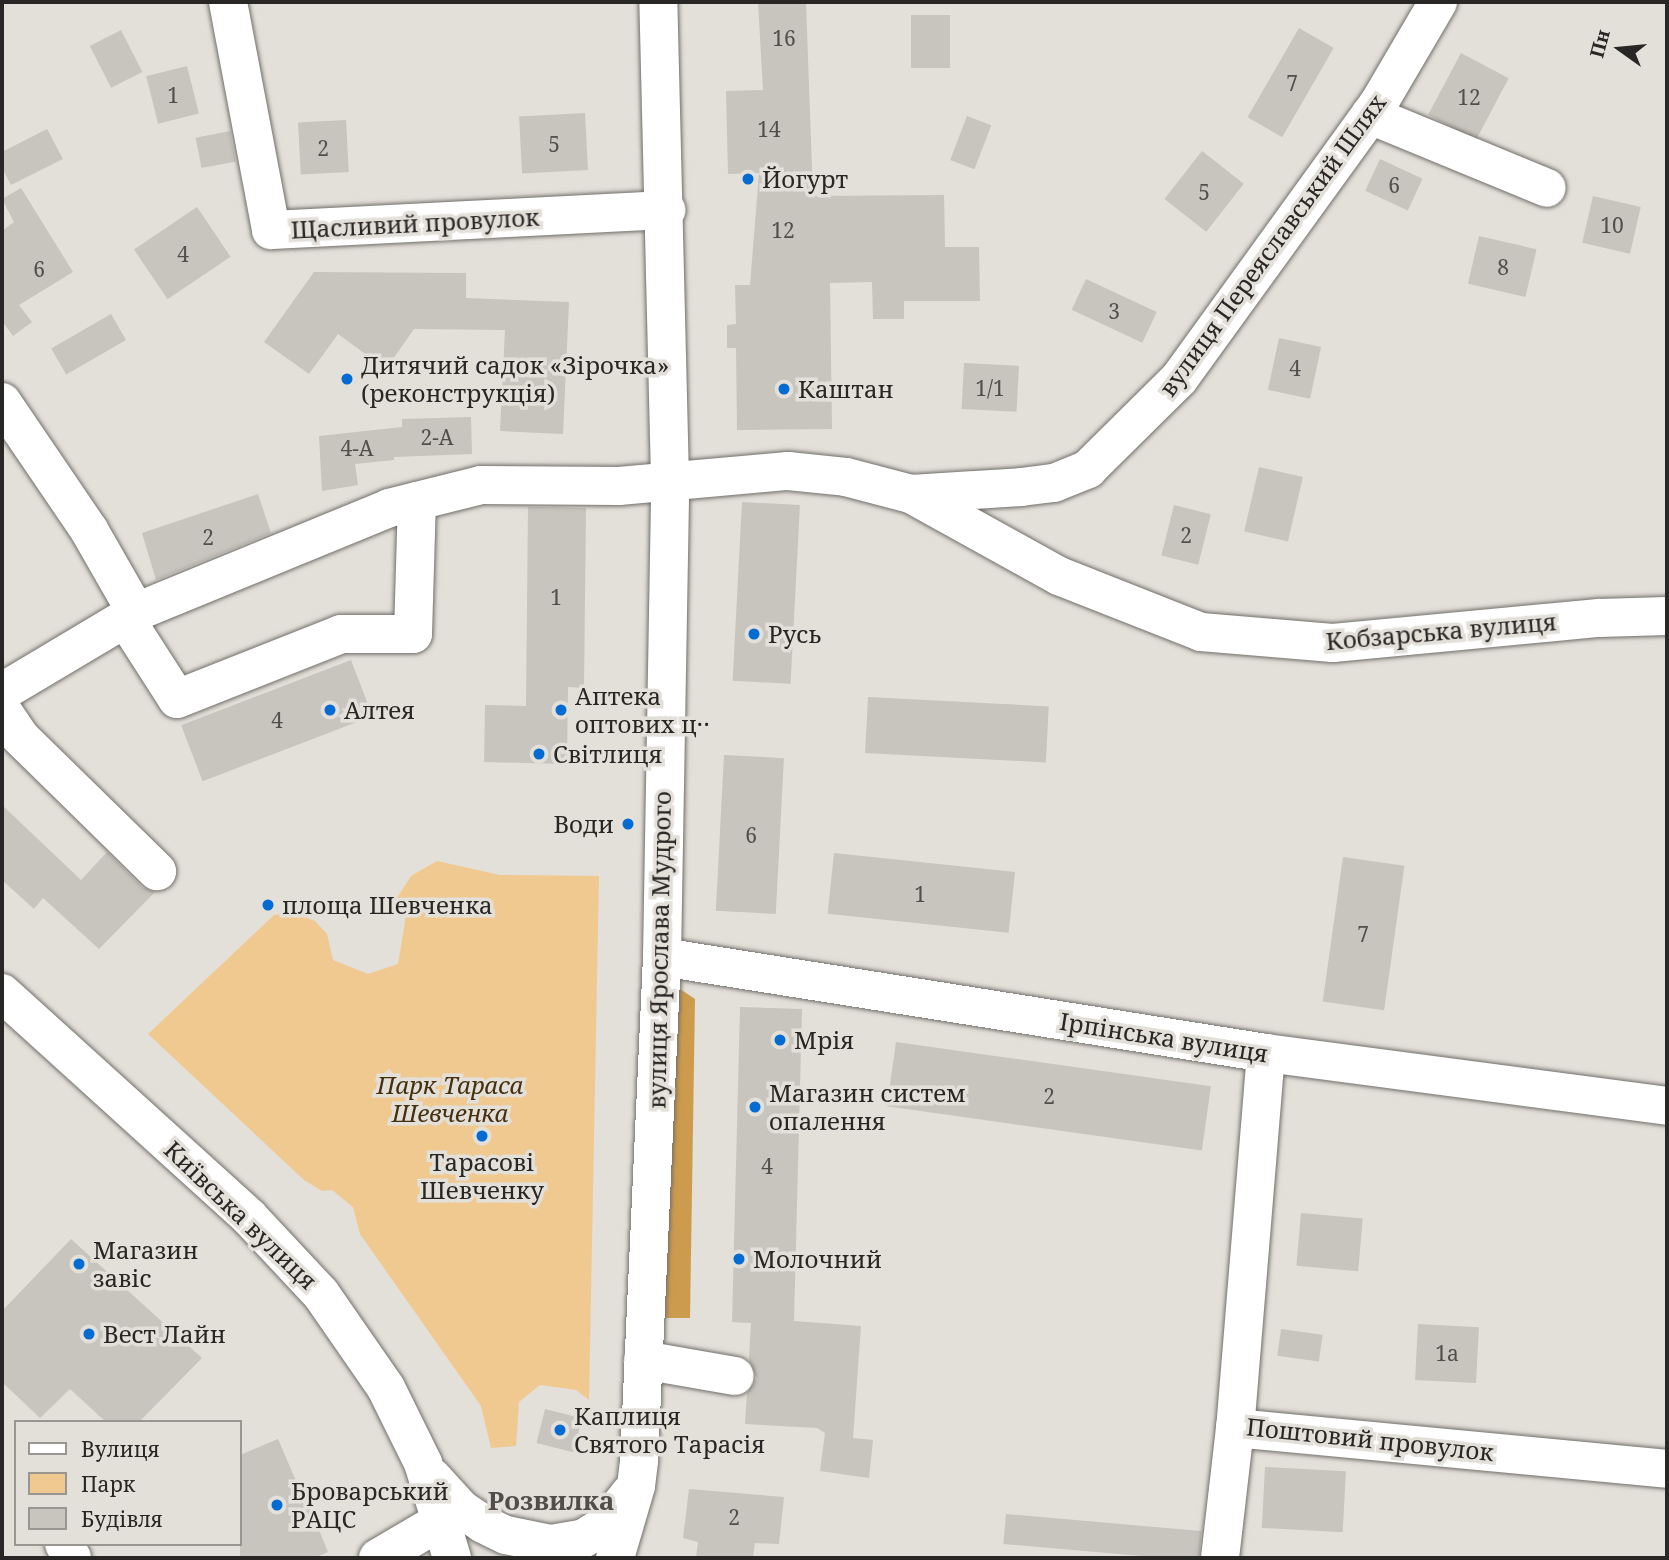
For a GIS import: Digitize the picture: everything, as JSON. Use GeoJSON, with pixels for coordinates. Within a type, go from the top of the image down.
{"type":"FeatureCollection","features":[{"type":"Feature","properties":{"kind":"street","name":"Щасливий провулок"},"geometry":{"type":"LineString","coordinates":[[228,2],[271,230],[666,210]]}},
{"type":"Feature","properties":{"kind":"street","name":"вулиця Ярослава Мудрого"},"geometry":{"type":"LineString","coordinates":[[615,1558],[636,1486],[662,957],[670,479],[666,210],[658,2]]}},
{"type":"Feature","properties":{"kind":"street","name":"вулиця Переяславський Шлях"},"geometry":{"type":"LineString","coordinates":[[2,692],[131,615],[390,508],[481,485],[619,486],[670,479],[788,471],[846,477],[911,494],[1043,484],[1088,469],[1179,379],[1370,115],[1438,2]]}},
{"type":"Feature","properties":{"kind":"street"},"geometry":{"type":"LineString","coordinates":[[1370,115],[1547,188]]}},
{"type":"Feature","properties":{"kind":"street"},"geometry":{"type":"LineString","coordinates":[[2,402],[89,530],[177,699],[341,634],[413,634],[416,501]]}},
{"type":"Feature","properties":{"kind":"street","name":"Кобзарська вулиця"},"geometry":{"type":"LineString","coordinates":[[911,494],[1059,576],[1201,632],[1333,643],[1667,616]]}},
{"type":"Feature","properties":{"kind":"street"},"geometry":{"type":"LineString","coordinates":[[2,710],[20,737],[157,871]]}},
{"type":"Feature","properties":{"kind":"street","name":"Ірпінська вулиця"},"geometry":{"type":"LineString","coordinates":[[662,957],[1266,1053],[1667,1105]]}},
{"type":"Feature","properties":{"kind":"street","name":"Київська вулиця"},"geometry":{"type":"LineString","coordinates":[[2,993],[249,1217],[314,1286],[386,1388],[423,1464],[452,1558]]}},
{"type":"Feature","properties":{"kind":"street","name":"Поштовий провулок"},"geometry":{"type":"LineString","coordinates":[[1266,1053],[1235,1428],[1667,1469]]}},
{"type":"Feature","properties":{"kind":"street"},"geometry":{"type":"LineString","coordinates":[[643,1360],[735,1376]]}},
{"type":"Feature","properties":{"kind":"street"},"geometry":{"type":"LineString","coordinates":[[1220,1558],[1235,1428]]}},
{"type":"Feature","properties":{"kind":"street"},"geometry":{"type":"LineString","coordinates":[[423,1464],[444,1493],[483,1524],[510,1558]]}},
{"type":"Feature","properties":{"kind":"street"},"geometry":{"type":"LineString","coordinates":[[483,1524],[527,1541],[570,1543],[606,1524],[636,1486]]}},
{"type":"Feature","properties":{"kind":"street"},"geometry":{"type":"LineString","coordinates":[[378,1558],[441,1521]]}},
{"type":"Feature","properties":{"kind":"green space","name":"Парк Тараса Шевченка"},"geometry":{"type":"Polygon","coordinates":[[[437,861],[500,875],[599,876],[589,1400],[576,1390],[540,1385],[519,1402],[516,1446],[491,1448],[481,1406],[360,1234],[353,1207],[332,1190],[322,1191],[304,1180],[148,1034],[274,915],[294,913],[315,921],[327,934],[333,960],[368,974],[398,964],[406,916],[393,910],[395,901],[411,876],[437,861]]]}},
{"type":"Feature","properties":{"kind":"shaded area"},"geometry":{"type":"Polygon","coordinates":[[[674,985],[695,999],[690,1318],[665,1318],[674,985]]]}},
{"type":"Feature","properties":{"kind":"building"},"geometry":{"type":"Polygon","coordinates":[[[758,2],[806,2],[813,196],[944,195],[945,247],[979,247],[980,301],[904,301],[904,319],[873,319],[872,282],[830,283],[832,429],[737,430],[736,348],[727,348],[727,325],[736,324],[735,285],[750,285],[759,173],[728,174],[726,91],[763,90],[758,2]]]}},
{"type":"Feature","properties":{"kind":"building"},"geometry":{"type":"Polygon","coordinates":[[[911,15],[950,15],[950,68],[911,68],[911,15]]]}},
{"type":"Feature","properties":{"kind":"building"},"geometry":{"type":"Polygon","coordinates":[[[1299,28],[1334,48],[1282,137],[1248,117],[1299,28]]]}},
{"type":"Feature","properties":{"kind":"building"},"geometry":{"type":"Polygon","coordinates":[[[121,30],[142,72],[111,88],[90,46],[121,30]]]}},
{"type":"Feature","properties":{"kind":"building"},"geometry":{"type":"Polygon","coordinates":[[[1461,53],[1509,78],[1476,140],[1428,115],[1461,53]]]}},
{"type":"Feature","properties":{"kind":"building"},"geometry":{"type":"Polygon","coordinates":[[[187,66],[199,114],[158,124],[146,76],[187,66]]]}},
{"type":"Feature","properties":{"kind":"building"},"geometry":{"type":"Polygon","coordinates":[[[585,113],[588,170],[522,173],[519,116],[585,113]]]}},
{"type":"Feature","properties":{"kind":"building"},"geometry":{"type":"Polygon","coordinates":[[[967,116],[991,125],[974,169],[950,160],[967,116]]]}},
{"type":"Feature","properties":{"kind":"building"},"geometry":{"type":"Polygon","coordinates":[[[346,120],[349,172],[301,174],[298,123],[346,120]]]}},
{"type":"Feature","properties":{"kind":"building"},"geometry":{"type":"Polygon","coordinates":[[[47,129],[63,159],[11,185],[2,168],[2,152],[47,129]]]}},
{"type":"Feature","properties":{"kind":"building"},"geometry":{"type":"Polygon","coordinates":[[[230,131],[236,161],[202,168],[196,138],[230,131]]]}},
{"type":"Feature","properties":{"kind":"building"},"geometry":{"type":"Polygon","coordinates":[[[1202,151],[1244,184],[1206,232],[1164,199],[1202,151]]]}},
{"type":"Feature","properties":{"kind":"building"},"geometry":{"type":"Polygon","coordinates":[[[1380,159],[1423,179],[1408,211],[1365,191],[1380,159]]]}},
{"type":"Feature","properties":{"kind":"building"},"geometry":{"type":"Polygon","coordinates":[[[21,188],[73,272],[19,305],[32,322],[13,336],[2,321],[2,231],[14,222],[2,199],[21,188]]]}},
{"type":"Feature","properties":{"kind":"building"},"geometry":{"type":"Polygon","coordinates":[[[1593,196],[1641,207],[1630,254],[1582,243],[1593,196]]]}},
{"type":"Feature","properties":{"kind":"building"},"geometry":{"type":"Polygon","coordinates":[[[197,207],[231,257],[168,299],[134,249],[197,207]]]}},
{"type":"Feature","properties":{"kind":"building"},"geometry":{"type":"Polygon","coordinates":[[[1479,236],[1536,249],[1525,297],[1468,284],[1479,236]]]}},
{"type":"Feature","properties":{"kind":"building"},"geometry":{"type":"Polygon","coordinates":[[[314,272],[466,273],[466,298],[569,302],[563,434],[500,431],[505,330],[414,329],[386,369],[338,334],[309,374],[264,342],[314,272]]]}},
{"type":"Feature","properties":{"kind":"building"},"geometry":{"type":"Polygon","coordinates":[[[1086,279],[1157,312],[1142,343],[1072,310],[1086,279]]]}},
{"type":"Feature","properties":{"kind":"building"},"geometry":{"type":"Polygon","coordinates":[[[111,314],[126,340],[66,374],[51,348],[111,314]]]}},
{"type":"Feature","properties":{"kind":"building"},"geometry":{"type":"Polygon","coordinates":[[[1279,338],[1321,347],[1310,399],[1268,390],[1279,338]]]}},
{"type":"Feature","properties":{"kind":"building"},"geometry":{"type":"Polygon","coordinates":[[[964,363],[1019,366],[1017,412],[962,409],[964,363]]]}},
{"type":"Feature","properties":{"kind":"building"},"geometry":{"type":"Polygon","coordinates":[[[471,417],[472,454],[394,457],[394,460],[355,464],[358,485],[322,491],[319,436],[402,427],[402,419],[471,417]]]}},
{"type":"Feature","properties":{"kind":"building"},"geometry":{"type":"Polygon","coordinates":[[[1259,467],[1303,477],[1288,541],[1244,531],[1259,467]]]}},
{"type":"Feature","properties":{"kind":"building"},"geometry":{"type":"Polygon","coordinates":[[[258,494],[271,533],[156,580],[142,533],[258,494]]]}},
{"type":"Feature","properties":{"kind":"building"},"geometry":{"type":"Polygon","coordinates":[[[742,502],[800,505],[791,684],[733,681],[742,502]]]}},
{"type":"Feature","properties":{"kind":"building"},"geometry":{"type":"Polygon","coordinates":[[[1174,505],[1211,514],[1198,565],[1161,555],[1174,505]]]}},
{"type":"Feature","properties":{"kind":"building"},"geometry":{"type":"Polygon","coordinates":[[[528,507],[586,508],[584,688],[568,687],[567,764],[484,762],[485,705],[526,706],[528,507]]]}},
{"type":"Feature","properties":{"kind":"building"},"geometry":{"type":"Polygon","coordinates":[[[351,660],[373,716],[203,781],[181,725],[351,660]]]}},
{"type":"Feature","properties":{"kind":"building"},"geometry":{"type":"Polygon","coordinates":[[[868,697],[1049,706],[1046,762],[865,753],[868,697]]]}},
{"type":"Feature","properties":{"kind":"building"},"geometry":{"type":"Polygon","coordinates":[[[724,755],[784,758],[776,914],[716,911],[724,755]]]}},
{"type":"Feature","properties":{"kind":"building"},"geometry":{"type":"Polygon","coordinates":[[[2,805],[81,880],[107,852],[142,887],[155,892],[99,949],[43,898],[34,909],[2,880],[2,805]]]}},
{"type":"Feature","properties":{"kind":"building"},"geometry":{"type":"Polygon","coordinates":[[[834,853],[1015,872],[1009,933],[828,914],[834,853]]]}},
{"type":"Feature","properties":{"kind":"building"},"geometry":{"type":"Polygon","coordinates":[[[1343,857],[1404,866],[1384,1010],[1323,1002],[1343,857]]]}},
{"type":"Feature","properties":{"kind":"building"},"geometry":{"type":"Polygon","coordinates":[[[740,1007],[802,1009],[794,1321],[861,1326],[853,1438],[873,1440],[869,1478],[820,1471],[825,1433],[817,1428],[745,1424],[747,1393],[757,1379],[749,1359],[751,1323],[732,1322],[740,1007]]]}},
{"type":"Feature","properties":{"kind":"building"},"geometry":{"type":"Polygon","coordinates":[[[896,1042],[1211,1086],[1202,1151],[887,1106],[896,1042]]]}},
{"type":"Feature","properties":{"kind":"building"},"geometry":{"type":"Polygon","coordinates":[[[1301,1213],[1363,1218],[1358,1271],[1296,1266],[1301,1213]]]}},
{"type":"Feature","properties":{"kind":"building","name":"Вест Лайн"},"geometry":{"type":"Polygon","coordinates":[[[71,1239],[202,1358],[141,1420],[104,1420],[70,1389],[40,1418],[2,1382],[2,1311],[71,1239]]]}},
{"type":"Feature","properties":{"kind":"building"},"geometry":{"type":"Polygon","coordinates":[[[1418,1324],[1479,1327],[1476,1383],[1415,1380],[1418,1324]]]}},
{"type":"Feature","properties":{"kind":"building"},"geometry":{"type":"Polygon","coordinates":[[[1281,1329],[1323,1335],[1319,1362],[1277,1356],[1281,1329]]]}},
{"type":"Feature","properties":{"kind":"building","name":"Каплиця Святого Тарасія"},"geometry":{"type":"Polygon","coordinates":[[[545,1409],[582,1418],[573,1452],[537,1443],[545,1409]]]}},
{"type":"Feature","properties":{"kind":"building","name":"Броварський РАЦС"},"geometry":{"type":"Polygon","coordinates":[[[278,1439],[299,1488],[306,1485],[322,1522],[317,1525],[328,1552],[314,1558],[240,1558],[242,1454],[278,1439]]]}},
{"type":"Feature","properties":{"kind":"building"},"geometry":{"type":"Polygon","coordinates":[[[1265,1467],[1346,1471],[1343,1532],[1262,1528],[1265,1467]]]}},
{"type":"Feature","properties":{"kind":"building"},"geometry":{"type":"Polygon","coordinates":[[[689,1489],[784,1497],[779,1544],[755,1543],[753,1558],[696,1558],[698,1542],[683,1538],[689,1489]]]}},
{"type":"Feature","properties":{"kind":"building"},"geometry":{"type":"Polygon","coordinates":[[[1006,1514],[1201,1531],[1199,1558],[1165,1558],[1003,1544],[1006,1514]]]}},
{"type":"Feature","properties":{"kind":"place","name":"Йогурт"},"geometry":{"type":"Point","coordinates":[748,179]}},
{"type":"Feature","properties":{"kind":"place","name":"Дитячий садок «Зірочка» (реконструкція)"},"geometry":{"type":"Point","coordinates":[347,379]}},
{"type":"Feature","properties":{"kind":"place","name":"Каштан"},"geometry":{"type":"Point","coordinates":[784,389]}},
{"type":"Feature","properties":{"kind":"place","name":"Русь"},"geometry":{"type":"Point","coordinates":[754,634]}},
{"type":"Feature","properties":{"kind":"place","name":"Алтея"},"geometry":{"type":"Point","coordinates":[330,710]}},
{"type":"Feature","properties":{"kind":"place","name":"Аптека оптових ц‥"},"geometry":{"type":"Point","coordinates":[561,710]}},
{"type":"Feature","properties":{"kind":"place","name":"Світлиця"},"geometry":{"type":"Point","coordinates":[539,754]}},
{"type":"Feature","properties":{"kind":"place","name":"Води"},"geometry":{"type":"Point","coordinates":[628,824]}},
{"type":"Feature","properties":{"kind":"place","name":"площа Шевченка"},"geometry":{"type":"Point","coordinates":[268,905]}},
{"type":"Feature","properties":{"kind":"place","name":"Мрія"},"geometry":{"type":"Point","coordinates":[780,1040]}},
{"type":"Feature","properties":{"kind":"place","name":"Магазин систем опалення"},"geometry":{"type":"Point","coordinates":[755,1107]}},
{"type":"Feature","properties":{"kind":"place","name":"Тарасові Шевченку"},"geometry":{"type":"Point","coordinates":[482,1136]}},
{"type":"Feature","properties":{"kind":"place","name":"Молочний"},"geometry":{"type":"Point","coordinates":[739,1259]}},
{"type":"Feature","properties":{"kind":"place","name":"Магазин завіс"},"geometry":{"type":"Point","coordinates":[79,1264]}},
{"type":"Feature","properties":{"kind":"place","name":"Вест Лайн"},"geometry":{"type":"Point","coordinates":[89,1334]}},
{"type":"Feature","properties":{"kind":"place","name":"Каплиця Святого Тарасія"},"geometry":{"type":"Point","coordinates":[560,1430]}},
{"type":"Feature","properties":{"kind":"place","name":"Броварський РАЦС"},"geometry":{"type":"Point","coordinates":[277,1505]}},
{"type":"Feature","properties":{"kind":"district","name":"Розвилка"},"geometry":{"type":"Point","coordinates":[551,1501]}}]}
